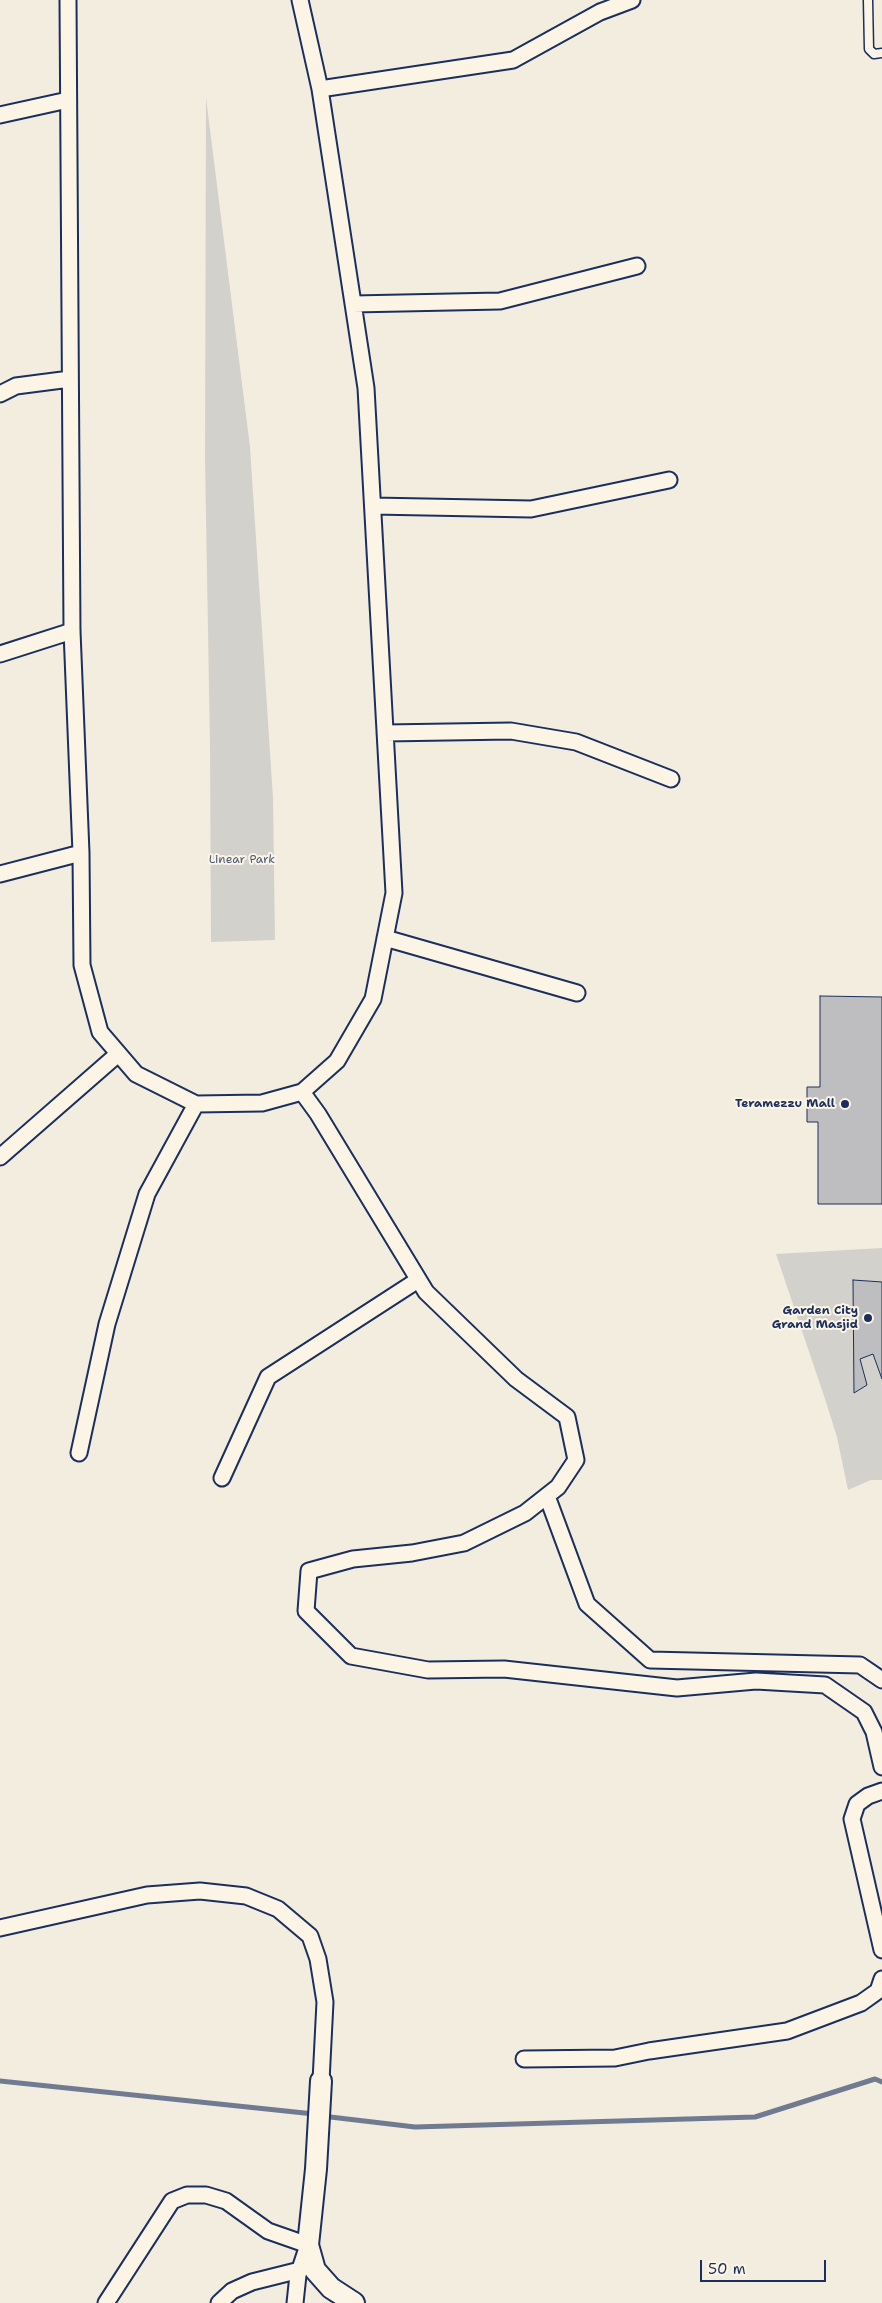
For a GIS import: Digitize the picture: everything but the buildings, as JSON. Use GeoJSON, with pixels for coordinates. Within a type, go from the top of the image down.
{"type":"FeatureCollection","features":[{"type":"Feature","properties":{"kind":"street"},"geometry":{"type":"LineString","coordinates":[[68,0],[72,631],[81,853],[82,965],[100,1032],[118,1054],[136,1074],[196,1104],[262,1103],[302,1092],[337,1060],[373,999],[394,893],[366,388],[320,89],[300,0]]}},
{"type":"Feature","properties":{"kind":"street"},"geometry":{"type":"LineString","coordinates":[[320,89],[513,60],[600,12],[632,0]]}},
{"type":"Feature","properties":{"kind":"street"},"geometry":{"type":"LineString","coordinates":[[0,115],[68,100]]}},
{"type":"Feature","properties":{"kind":"street"},"geometry":{"type":"LineString","coordinates":[[353,304],[500,301],[637,266]]}},
{"type":"Feature","properties":{"kind":"street"},"geometry":{"type":"LineString","coordinates":[[0,394],[16,386],[70,379]]}},
{"type":"Feature","properties":{"kind":"street"},"geometry":{"type":"LineString","coordinates":[[373,506],[531,509],[669,480]]}},
{"type":"Feature","properties":{"kind":"street"},"geometry":{"type":"LineString","coordinates":[[0,654],[72,631]]}},
{"type":"Feature","properties":{"kind":"street"},"geometry":{"type":"LineString","coordinates":[[385,733],[511,731],[576,742],[671,779]]}},
{"type":"Feature","properties":{"kind":"street"},"geometry":{"type":"LineString","coordinates":[[0,874],[81,853]]}},
{"type":"Feature","properties":{"kind":"street"},"geometry":{"type":"LineString","coordinates":[[385,938],[576,993]]}},
{"type":"Feature","properties":{"kind":"street"},"geometry":{"type":"LineString","coordinates":[[0,1157],[118,1054]]}},
{"type":"Feature","properties":{"kind":"street"},"geometry":{"type":"LineString","coordinates":[[302,1092],[426,1292],[516,1379],[567,1417],[576,1460],[558,1487],[525,1513],[464,1543],[353,1559],[309,1571],[306,1611],[351,1656],[428,1670],[504,1668],[677,1688],[756,1681],[825,1685],[864,1712],[874,1732],[882,1767]]}},
{"type":"Feature","properties":{"kind":"street"},"geometry":{"type":"LineString","coordinates":[[79,1453],[108,1324],[147,1194],[196,1104]]}},
{"type":"Feature","properties":{"kind":"street"},"geometry":{"type":"LineString","coordinates":[[222,1478],[268,1377],[418,1280]]}},
{"type":"Feature","properties":{"kind":"street"},"geometry":{"type":"LineString","coordinates":[[546,1496],[587,1604],[650,1660],[860,1665],[882,1680]]}},
{"type":"Feature","properties":{"kind":"street"},"geometry":{"type":"LineString","coordinates":[[882,1791],[868,1796],[857,1804],[852,1819],[882,1950]]}},
{"type":"Feature","properties":{"kind":"street"},"geometry":{"type":"LineString","coordinates":[[0,1928],[147,1895],[200,1891],[246,1896],[278,1909],[310,1936],[318,1959],[325,2002],[316,2169],[308,2245],[300,2270],[295,2303]]}},
{"type":"Feature","properties":{"kind":"street"},"geometry":{"type":"LineString","coordinates":[[524,2059],[615,2058],[787,2031],[861,2003],[878,1990],[882,1979]]}},
{"type":"Feature","properties":{"kind":"street"},"geometry":{"type":"LineString","coordinates":[[106,2303],[165,2210],[172,2201],[188,2196],[206,2195],[226,2201],[268,2231],[308,2245]]}},
{"type":"Feature","properties":{"kind":"street"},"geometry":{"type":"LineString","coordinates":[[308,2245],[315,2270],[331,2288],[354,2303]]}},
{"type":"Feature","properties":{"kind":"street"},"geometry":{"type":"LineString","coordinates":[[220,2303],[232,2291],[252,2282],[300,2270]]}},
{"type":"Feature","properties":{"kind":"lane"},"geometry":{"type":"LineString","coordinates":[[868,0],[869,49],[874,54],[882,53]]}},
{"type":"Feature","properties":{"kind":"green space","name":"Linear Park"},"geometry":{"type":"Polygon","coordinates":[[[206,98],[250,447],[273,798],[275,940],[211,942],[205,458],[206,98]]]}},
{"type":"Feature","properties":{"kind":"green space"},"geometry":{"type":"Polygon","coordinates":[[[882,1248],[882,1480],[871,1480],[848,1490],[837,1437],[776,1254],[882,1248]]]}},
{"type":"Feature","properties":{"kind":"waterway"},"geometry":{"type":"LineString","coordinates":[[322,2116],[415,2127],[755,2117],[875,2079],[882,2082]]}},
{"type":"Feature","properties":{"kind":"waterway"},"geometry":{"type":"LineString","coordinates":[[0,2081],[314,2114]]}},
{"type":"Feature","properties":{"kind":"place","name":"Teramezzu Mall"},"geometry":{"type":"Point","coordinates":[845,1104]}},
{"type":"Feature","properties":{"kind":"place","name":"Garden City Grand Masjid"},"geometry":{"type":"Point","coordinates":[868,1318]}}]}
